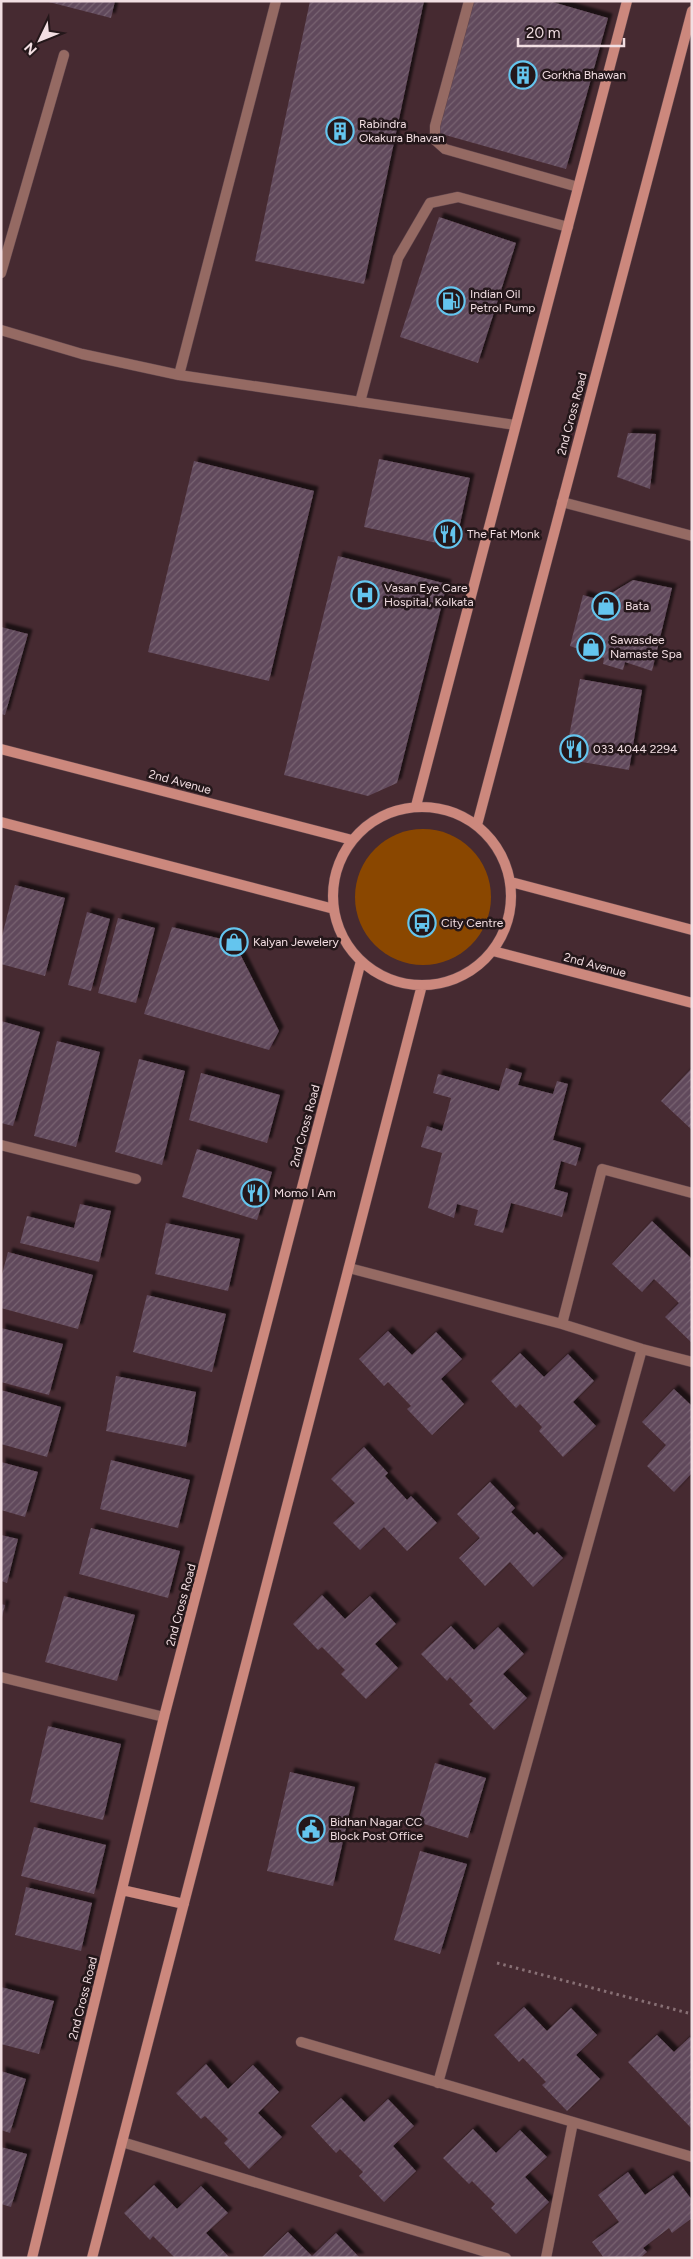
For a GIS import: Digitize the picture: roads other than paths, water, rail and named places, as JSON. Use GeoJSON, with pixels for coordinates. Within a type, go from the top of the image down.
{"type":"FeatureCollection","features":[{"type":"Feature","properties":{"kind":"street"},"geometry":{"type":"LineString","coordinates":[[179,375],[276,1]]}},
{"type":"Feature","properties":{"kind":"street"},"geometry":{"type":"LineString","coordinates":[[469,1],[435,126],[435,140],[445,149],[578,187]]}},
{"type":"Feature","properties":{"kind":"street"},"geometry":{"type":"LineString","coordinates":[[416,806],[627,1]]}},
{"type":"Feature","properties":{"kind":"street","name":"2nd Cross Road"},"geometry":{"type":"LineString","coordinates":[[477,825],[692,11]]}},
{"type":"Feature","properties":{"kind":"street"},"geometry":{"type":"LineString","coordinates":[[1,273],[64,54]]}},
{"type":"Feature","properties":{"kind":"street"},"geometry":{"type":"LineString","coordinates":[[360,402],[398,258],[430,202],[458,197],[568,226]]}},
{"type":"Feature","properties":{"kind":"street"},"geometry":{"type":"LineString","coordinates":[[1,330],[82,354],[179,375],[516,425]]}},
{"type":"Feature","properties":{"kind":"street"},"geometry":{"type":"LineString","coordinates":[[562,502],[692,536]]}},
{"type":"Feature","properties":{"kind":"street","name":"2nd Avenue"},"geometry":{"type":"LineString","coordinates":[[1,749],[352,840]]}},
{"type":"Feature","properties":{"kind":"street"},"geometry":{"type":"LineString","coordinates":[[416,806],[437,808],[458,814],[477,825],[493,840],[504,860],[511,882],[509,918],[503,935],[493,951],[479,966],[462,977],[442,983],[422,985],[400,983],[379,974],[361,961],[348,946],[342,934],[334,909],[333,891],[335,873],[342,856],[352,840],[370,823],[391,811],[416,806]]}},
{"type":"Feature","properties":{"kind":"street"},"geometry":{"type":"LineString","coordinates":[[1,822],[334,909]]}},
{"type":"Feature","properties":{"kind":"street"},"geometry":{"type":"LineString","coordinates":[[511,882],[692,930]]}},
{"type":"Feature","properties":{"kind":"street","name":"2nd Avenue"},"geometry":{"type":"LineString","coordinates":[[493,951],[692,1003]]}},
{"type":"Feature","properties":{"kind":"street","name":"2nd Cross Road"},"geometry":{"type":"LineString","coordinates":[[32,2258],[164,1718],[361,961]]}},
{"type":"Feature","properties":{"kind":"street"},"geometry":{"type":"LineString","coordinates":[[92,2258],[422,985]]}},
{"type":"Feature","properties":{"kind":"street"},"geometry":{"type":"LineString","coordinates":[[1,1145],[136,1179]]}},
{"type":"Feature","properties":{"kind":"street"},"geometry":{"type":"LineString","coordinates":[[562,1324],[602,1169],[692,1193]]}},
{"type":"Feature","properties":{"kind":"street"},"geometry":{"type":"LineString","coordinates":[[349,1268],[562,1324],[642,1349],[692,1362]]}},
{"type":"Feature","properties":{"kind":"street"},"geometry":{"type":"LineString","coordinates":[[438,2083],[642,1349]]}},
{"type":"Feature","properties":{"kind":"street"},"geometry":{"type":"LineString","coordinates":[[1,1678],[164,1718]]}},
{"type":"Feature","properties":{"kind":"street"},"geometry":{"type":"LineString","coordinates":[[122,1890],[184,1904]]}},
{"type":"Feature","properties":{"kind":"street"},"geometry":{"type":"LineString","coordinates":[[301,2042],[692,2157]]}},
{"type":"Feature","properties":{"kind":"street"},"geometry":{"type":"LineString","coordinates":[[546,2258],[573,2122]]}},
{"type":"Feature","properties":{"kind":"street"},"geometry":{"type":"LineString","coordinates":[[122,2142],[506,2258]]}},
{"type":"Feature","properties":{"kind":"place","name":"Gorkha Bhawan"},"geometry":{"type":"Point","coordinates":[523,75]}},
{"type":"Feature","properties":{"kind":"place","name":"Rabindra Okakura Bhavan"},"geometry":{"type":"Point","coordinates":[340,131]}},
{"type":"Feature","properties":{"kind":"place","name":"Indian Oil Petrol Pump"},"geometry":{"type":"Point","coordinates":[451,301]}},
{"type":"Feature","properties":{"kind":"place","name":"The Fat Monk"},"geometry":{"type":"Point","coordinates":[448,534]}},
{"type":"Feature","properties":{"kind":"place","name":"Vasan Eye Care Hospital, Kolkata"},"geometry":{"type":"Point","coordinates":[365,595]}},
{"type":"Feature","properties":{"kind":"place","name":"Bata"},"geometry":{"type":"Point","coordinates":[606,606]}},
{"type":"Feature","properties":{"kind":"place","name":"Sawasdee Namaste Spa"},"geometry":{"type":"Point","coordinates":[591,647]}},
{"type":"Feature","properties":{"kind":"place","name":"033 4044 2294"},"geometry":{"type":"Point","coordinates":[574,749]}},
{"type":"Feature","properties":{"kind":"place","name":"City Centre"},"geometry":{"type":"Point","coordinates":[422,923]}},
{"type":"Feature","properties":{"kind":"place","name":"Kalyan Jewelery"},"geometry":{"type":"Point","coordinates":[234,942]}},
{"type":"Feature","properties":{"kind":"place","name":"Momo I Am"},"geometry":{"type":"Point","coordinates":[255,1193]}},
{"type":"Feature","properties":{"kind":"place","name":"Bidhan Nagar CC Block Post Office"},"geometry":{"type":"Point","coordinates":[311,1829]}}]}
